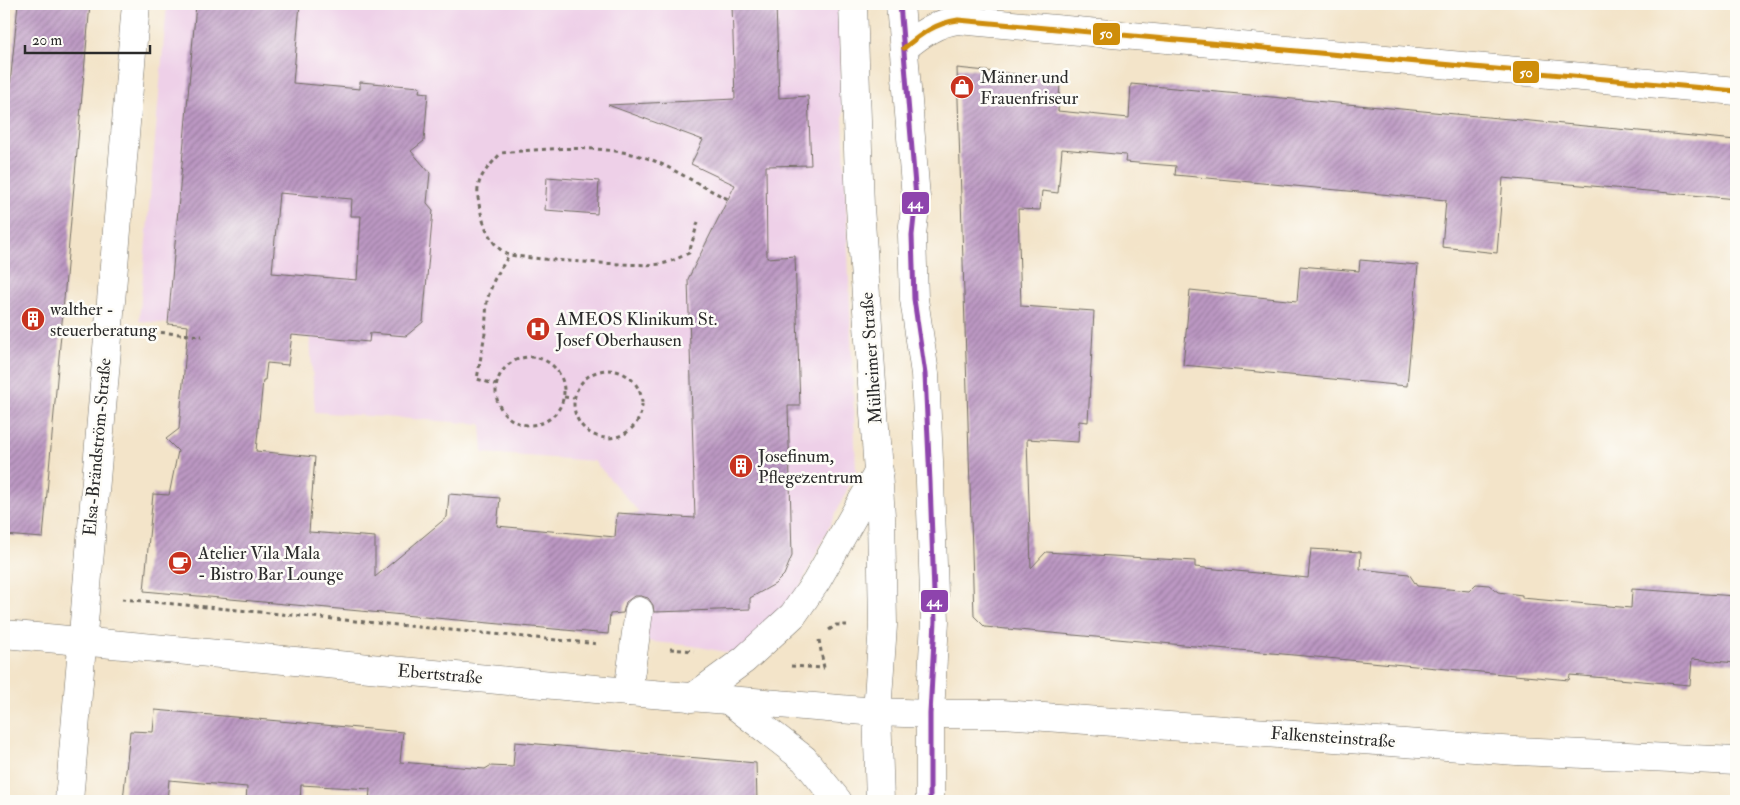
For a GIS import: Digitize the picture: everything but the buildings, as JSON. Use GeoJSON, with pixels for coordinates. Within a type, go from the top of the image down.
{"type":"FeatureCollection","features":[{"type":"Feature","properties":{"kind":"street","name":"Elsa-Brändström-Straße"},"geometry":{"type":"LineString","coordinates":[[69,801],[107,328],[136,4]]}},
{"type":"Feature","properties":{"kind":"street","name":"Mülheimer Straße"},"geometry":{"type":"LineString","coordinates":[[853,4],[860,208],[879,471],[883,625],[877,712],[880,801]]}},
{"type":"Feature","properties":{"kind":"street"},"geometry":{"type":"LineString","coordinates":[[900,4],[916,198],[912,235],[914,298],[926,374],[930,472],[935,621],[930,714],[930,801]]}},
{"type":"Feature","properties":{"kind":"street"},"geometry":{"type":"LineString","coordinates":[[904,48],[928,30],[945,22],[958,20],[1736,90]]}},
{"type":"Feature","properties":{"kind":"street"},"geometry":{"type":"LineString","coordinates":[[692,698],[744,660],[793,615],[816,582],[879,471]]}},
{"type":"Feature","properties":{"kind":"street"},"geometry":{"type":"LineString","coordinates":[[628,692],[639,611]]}},
{"type":"Feature","properties":{"kind":"street","name":"Ebertstraße"},"geometry":{"type":"LineString","coordinates":[[4,634],[692,698],[877,712]]}},
{"type":"Feature","properties":{"kind":"street"},"geometry":{"type":"LineString","coordinates":[[728,700],[804,759],[838,801]]}},
{"type":"Feature","properties":{"kind":"street"},"geometry":{"type":"LineString","coordinates":[[877,712],[930,714]]}},
{"type":"Feature","properties":{"kind":"street","name":"Falkensteinstraße"},"geometry":{"type":"LineString","coordinates":[[930,714],[1002,714],[1545,752],[1736,761]]}},
{"type":"Feature","properties":{"kind":"path"},"geometry":{"type":"LineString","coordinates":[[698,222],[689,253],[660,264],[576,261],[509,255],[494,244],[483,221],[476,192],[485,171],[501,153],[541,149],[619,152],[656,162],[728,199]]}},
{"type":"Feature","properties":{"kind":"path"},"geometry":{"type":"LineString","coordinates":[[497,386],[477,378],[485,333],[487,300],[494,280],[509,255]]}},
{"type":"Feature","properties":{"kind":"path"},"geometry":{"type":"LineString","coordinates":[[107,328],[202,336]]}},
{"type":"Feature","properties":{"kind":"path"},"geometry":{"type":"LineString","coordinates":[[523,358],[536,358],[549,362],[558,372],[564,383],[564,397],[559,409],[550,419],[538,424],[525,424],[512,420],[502,410],[497,399],[497,386],[502,373],[511,363],[523,358]]}},
{"type":"Feature","properties":{"kind":"path"},"geometry":{"type":"LineString","coordinates":[[614,370],[626,375],[636,384],[641,396],[642,409],[637,422],[628,431],[616,437],[602,437],[590,433],[580,423],[575,411],[574,398],[579,386],[588,376],[600,371],[614,370]]}},
{"type":"Feature","properties":{"kind":"path"},"geometry":{"type":"LineString","coordinates":[[564,397],[574,398]]}},
{"type":"Feature","properties":{"kind":"path"},"geometry":{"type":"LineString","coordinates":[[85,591],[125,600],[634,647],[698,651]]}},
{"type":"Feature","properties":{"kind":"shaded area","name":"AMEOS Klinikum St. Josef Oberhausen"},"geometry":{"type":"Polygon","coordinates":[[[167,4],[839,4],[856,471],[791,606],[741,655],[694,646],[625,639],[638,511],[594,461],[483,453],[481,424],[315,412],[310,338],[139,321],[167,4]]]}},
{"type":"Feature","properties":{"kind":"transit line","name":"44"},"geometry":{"type":"LineString","coordinates":[[900,4],[916,198],[912,235],[914,299],[925,374],[930,482],[935,621],[930,714],[930,801]]}},
{"type":"Feature","properties":{"kind":"transit line","name":"50"},"geometry":{"type":"LineString","coordinates":[[904,48],[929,30],[950,21],[958,20],[1736,91]]}},
{"type":"Feature","properties":{"kind":"place","name":"Männer und Frauenfriseur"},"geometry":{"type":"Point","coordinates":[962,87]}},
{"type":"Feature","properties":{"kind":"place","name":"walther - steuerberatung"},"geometry":{"type":"Point","coordinates":[33,319]}},
{"type":"Feature","properties":{"kind":"place","name":"AMEOS Klinikum St. Josef Oberhausen"},"geometry":{"type":"Point","coordinates":[538,329]}},
{"type":"Feature","properties":{"kind":"place","name":"Josefinum, Pflegezentrum"},"geometry":{"type":"Point","coordinates":[741,466]}},
{"type":"Feature","properties":{"kind":"place","name":"Atelier Vila Mala - Bistro Bar Lounge"},"geometry":{"type":"Point","coordinates":[180,563]}}]}
